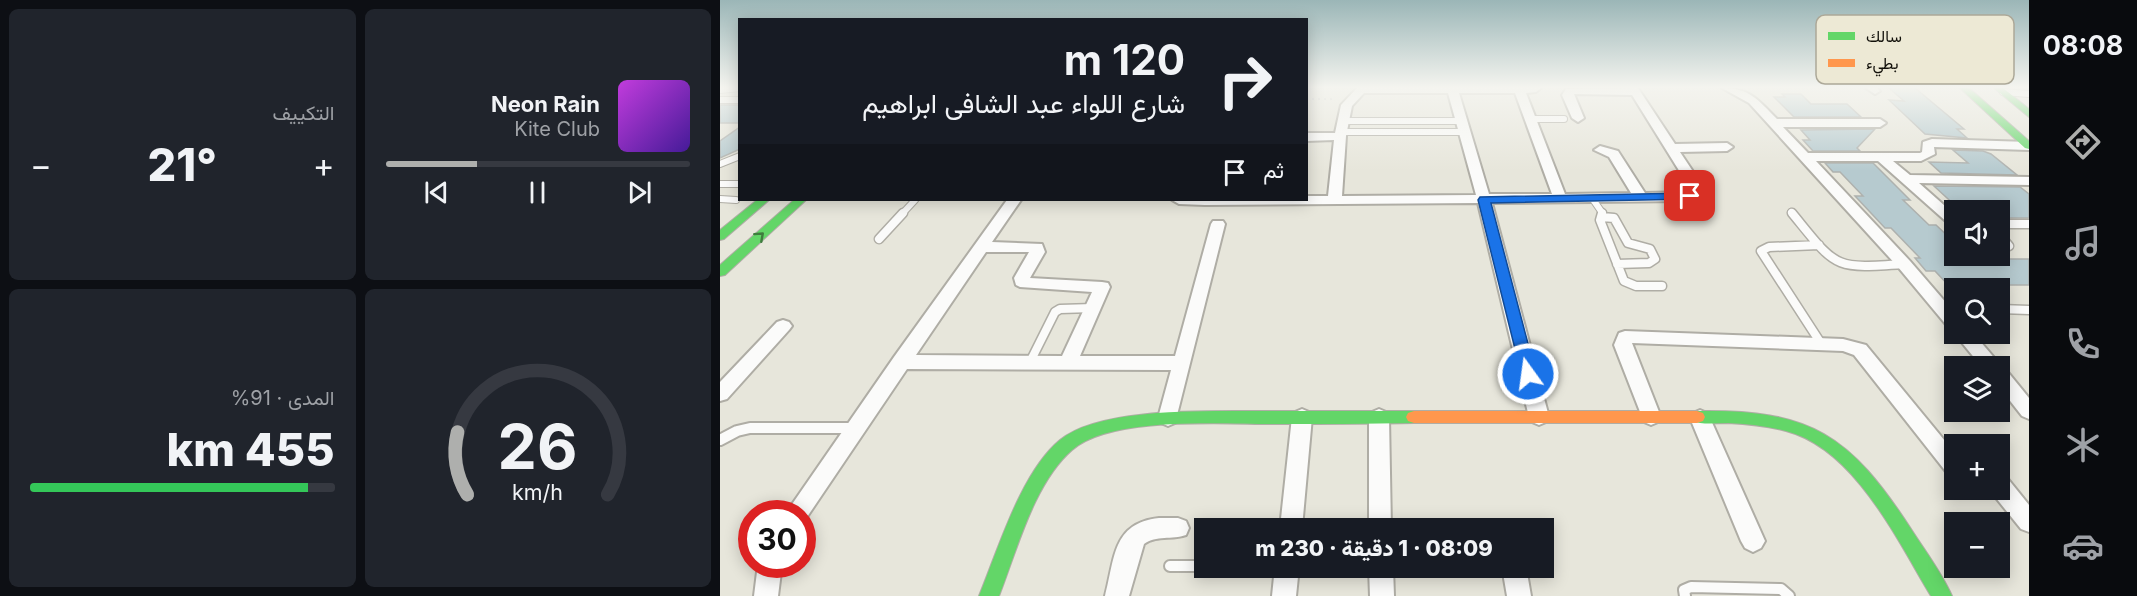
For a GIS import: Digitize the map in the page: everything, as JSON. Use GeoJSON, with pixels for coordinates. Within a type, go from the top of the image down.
{"type":"FeatureCollection","features":[{"type":"Feature","properties":{"kind":"main road"},"geometry":{"type":"LineString","coordinates":[[1995,116],[2029,146]]}},
{"type":"Feature","properties":{"kind":"main road"},"geometry":{"type":"LineString","coordinates":[[720,213],[738,198]]}},
{"type":"Feature","properties":{"kind":"main road"},"geometry":{"type":"LineString","coordinates":[[720,236],[762,201]]}},
{"type":"Feature","properties":{"kind":"main road"},"geometry":{"type":"LineString","coordinates":[[720,254],[781,201]]}},
{"type":"Feature","properties":{"kind":"main road"},"geometry":{"type":"LineString","coordinates":[[720,272],[799,201]]}},
{"type":"Feature","properties":{"kind":"main road"},"geometry":{"type":"LineString","coordinates":[[989,596],[1034,488],[1046,465],[1064,446],[1086,433],[1112,426],[1168,418],[1302,417],[1652,417],[1769,421],[1792,425],[1836,448],[1878,498],[1942,596]]}},
{"type":"Feature","properties":{"kind":"street"},"geometry":{"type":"LineString","coordinates":[[1335,199],[1345,116]]}},
{"type":"Feature","properties":{"kind":"street"},"geometry":{"type":"LineString","coordinates":[[1459,116],[1484,200],[1539,417]]}},
{"type":"Feature","properties":{"kind":"street"},"geometry":{"type":"LineString","coordinates":[[1529,116],[1560,198]]}},
{"type":"Feature","properties":{"kind":"street"},"geometry":{"type":"LineString","coordinates":[[1308,199],[1641,198],[1684,197],[1696,194],[1695,185],[1651,116]]}},
{"type":"Feature","properties":{"kind":"street"},"geometry":{"type":"LineString","coordinates":[[1766,116],[1803,158],[1944,304]]}},
{"type":"Feature","properties":{"kind":"street"},"geometry":{"type":"LineString","coordinates":[[1773,123],[1880,123]]}},
{"type":"Feature","properties":{"kind":"street"},"geometry":{"type":"LineString","coordinates":[[1308,137],[1342,130]]}},
{"type":"Feature","properties":{"kind":"street"},"geometry":{"type":"LineString","coordinates":[[1803,158],[1927,156],[1929,153],[1927,145],[1932,143],[2029,146]]}},
{"type":"Feature","properties":{"kind":"street"},"geometry":{"type":"LineString","coordinates":[[1672,148],[1727,147]]}},
{"type":"Feature","properties":{"kind":"street"},"geometry":{"type":"LineString","coordinates":[[1600,150],[1614,154],[1641,198]]}},
{"type":"Feature","properties":{"kind":"street"},"geometry":{"type":"LineString","coordinates":[[1881,157],[1944,212]]}},
{"type":"Feature","properties":{"kind":"street"},"geometry":{"type":"LineString","coordinates":[[1906,179],[2029,181]]}},
{"type":"Feature","properties":{"kind":"street"},"geometry":{"type":"LineString","coordinates":[[806,500],[1013,201]]}},
{"type":"Feature","properties":{"kind":"street"},"geometry":{"type":"LineString","coordinates":[[1168,418],[1218,224]]}},
{"type":"Feature","properties":{"kind":"street"},"geometry":{"type":"LineString","coordinates":[[982,247],[1037,247],[1037,252],[1022,278],[1022,281],[1031,284],[1102,286],[1068,363]]}},
{"type":"Feature","properties":{"kind":"street"},"geometry":{"type":"LineString","coordinates":[[720,394],[783,326]]}},
{"type":"Feature","properties":{"kind":"street"},"geometry":{"type":"LineString","coordinates":[[1652,417],[1623,345],[1625,337],[1843,345],[1860,350],[1944,455]]}},
{"type":"Feature","properties":{"kind":"street"},"geometry":{"type":"LineString","coordinates":[[1972,344],[1983,356]]}},
{"type":"Feature","properties":{"kind":"street"},"geometry":{"type":"LineString","coordinates":[[900,362],[1182,363]]}},
{"type":"Feature","properties":{"kind":"street"},"geometry":{"type":"LineString","coordinates":[[2010,388],[2029,411]]}},
{"type":"Feature","properties":{"kind":"street"},"geometry":{"type":"LineString","coordinates":[[1292,518],[1302,417]]}},
{"type":"Feature","properties":{"kind":"street"},"geometry":{"type":"LineString","coordinates":[[1379,417],[1380,518]]}},
{"type":"Feature","properties":{"kind":"street"},"geometry":{"type":"LineString","coordinates":[[1700,418],[1753,541]]}},
{"type":"Feature","properties":{"kind":"street"},"geometry":{"type":"LineString","coordinates":[[2010,498],[2029,522]]}},
{"type":"Feature","properties":{"kind":"street"},"geometry":{"type":"LineString","coordinates":[[1117,596],[1131,541],[1135,536],[1149,530],[1178,528]]}},
{"type":"Feature","properties":{"kind":"street"},"geometry":{"type":"LineString","coordinates":[[766,596],[768,578]]}},
{"type":"Feature","properties":{"kind":"street"},"geometry":{"type":"LineString","coordinates":[[1284,596],[1286,578]]}},
{"type":"Feature","properties":{"kind":"street"},"geometry":{"type":"LineString","coordinates":[[1381,578],[1382,596]]}},
{"type":"Feature","properties":{"kind":"street"},"geometry":{"type":"LineString","coordinates":[[1516,578],[1519,596]]}},
{"type":"Feature","properties":{"kind":"lane"},"geometry":{"type":"LineString","coordinates":[[1530,119],[1564,119]]}},
{"type":"Feature","properties":{"kind":"lane"},"geometry":{"type":"LineString","coordinates":[[1342,130],[1462,127]]}},
{"type":"Feature","properties":{"kind":"lane"},"geometry":{"type":"LineString","coordinates":[[1342,130],[1462,127]]}},
{"type":"Feature","properties":{"kind":"lane"},"geometry":{"type":"LineString","coordinates":[[720,164],[738,157]]}},
{"type":"Feature","properties":{"kind":"lane"},"geometry":{"type":"LineString","coordinates":[[720,184],[738,184]]}},
{"type":"Feature","properties":{"kind":"lane"},"geometry":{"type":"LineString","coordinates":[[720,199],[738,198]]}},
{"type":"Feature","properties":{"kind":"lane"},"geometry":{"type":"LineString","coordinates":[[1592,198],[1603,214],[1600,220],[1627,284],[1662,286]]}},
{"type":"Feature","properties":{"kind":"lane"},"geometry":{"type":"LineString","coordinates":[[879,239],[914,201]]}},
{"type":"Feature","properties":{"kind":"lane"},"geometry":{"type":"LineString","coordinates":[[1791,212],[1834,261],[1844,265],[1904,264]]}},
{"type":"Feature","properties":{"kind":"lane"},"geometry":{"type":"LineString","coordinates":[[1602,217],[1614,218],[1628,243],[1650,249],[1655,259],[1649,263],[1617,264]]}},
{"type":"Feature","properties":{"kind":"lane"},"geometry":{"type":"LineString","coordinates":[[2010,224],[2029,224]]}},
{"type":"Feature","properties":{"kind":"lane"},"geometry":{"type":"LineString","coordinates":[[1819,245],[1769,247],[1761,250],[1822,345]]}},
{"type":"Feature","properties":{"kind":"lane"},"geometry":{"type":"LineString","coordinates":[[1029,364],[1055,312],[1060,309],[1093,308]]}},
{"type":"Feature","properties":{"kind":"lane"},"geometry":{"type":"LineString","coordinates":[[2010,309],[2029,310]]}},
{"type":"Feature","properties":{"kind":"lane"},"geometry":{"type":"LineString","coordinates":[[720,440],[737,431],[750,428],[854,428]]}},
{"type":"Feature","properties":{"kind":"lane"},"geometry":{"type":"LineString","coordinates":[[1170,566],[1194,566]]}},
{"type":"Feature","properties":{"kind":"lane"},"geometry":{"type":"LineString","coordinates":[[1685,596],[1684,590],[1691,587],[1776,589],[1788,596]]}},
{"type":"Feature","properties":{"kind":"building"},"geometry":{"type":"Polygon","coordinates":[[[720,116],[738,116],[738,123],[720,123],[720,116]]]}},
{"type":"Feature","properties":{"kind":"building"},"geometry":{"type":"Polygon","coordinates":[[[1793,116],[1861,117],[1794,117],[1793,116]]]}},
{"type":"Feature","properties":{"kind":"building"},"geometry":{"type":"Polygon","coordinates":[[[1906,116],[1948,116],[1964,129],[1957,129],[1967,138],[1925,134],[1906,116]]]}},
{"type":"Feature","properties":{"kind":"building"},"geometry":{"type":"Polygon","coordinates":[[[738,128],[738,150],[720,158],[720,141],[738,128]]]}},
{"type":"Feature","properties":{"kind":"building"},"geometry":{"type":"Polygon","coordinates":[[[1875,129],[1857,148],[1860,151],[1813,151],[1803,140],[1810,140],[1801,130],[1875,129]]]}},
{"type":"Feature","properties":{"kind":"building"},"geometry":{"type":"Polygon","coordinates":[[[1953,150],[1983,151],[1991,154],[2017,175],[1941,173],[1929,162],[1968,163],[1953,150]]]}},
{"type":"Feature","properties":{"kind":"building"},"geometry":{"type":"Polygon","coordinates":[[[1825,163],[1873,163],[1910,200],[1903,200],[1929,225],[1936,225],[1944,233],[1944,266],[2010,266],[2010,259],[2029,259],[2029,285],[2010,285],[2010,278],[1944,278],[1944,281],[1935,271],[1926,271],[1915,258],[1920,258],[1891,228],[1885,228],[1855,196],[1863,196],[1840,172],[1833,172],[1825,163]]]}},
{"type":"Feature","properties":{"kind":"building"},"geometry":{"type":"Polygon","coordinates":[[[1934,186],[2020,187],[2029,194],[2029,218],[2010,218],[2010,200],[1949,200],[1934,186]]]}},
{"type":"Feature","properties":{"kind":"traffic: fast"},"geometry":{"type":"LineString","coordinates":[[1995,116],[2029,146]]}},
{"type":"Feature","properties":{"kind":"traffic: fast"},"geometry":{"type":"LineString","coordinates":[[720,236],[762,201]]}},
{"type":"Feature","properties":{"kind":"traffic: fast"},"geometry":{"type":"LineString","coordinates":[[720,272],[799,201]]}},
{"type":"Feature","properties":{"kind":"traffic: fast"},"geometry":{"type":"LineString","coordinates":[[989,596],[1021,514],[1042,473],[1066,445],[1085,434],[1118,424],[1176,418],[1414,417]]}},
{"type":"Feature","properties":{"kind":"traffic: fast"},"geometry":{"type":"LineString","coordinates":[[1697,417],[1742,418],[1787,425],[1815,435],[1834,447],[1852,464],[1886,507],[1942,596]]}},
{"type":"Feature","properties":{"kind":"traffic: slow"},"geometry":{"type":"LineString","coordinates":[[1414,417],[1697,417]]}},
{"type":"Feature","properties":{"kind":"route"},"geometry":{"type":"LineString","coordinates":[[1528,374],[1484,200],[1690,196]]}}]}
